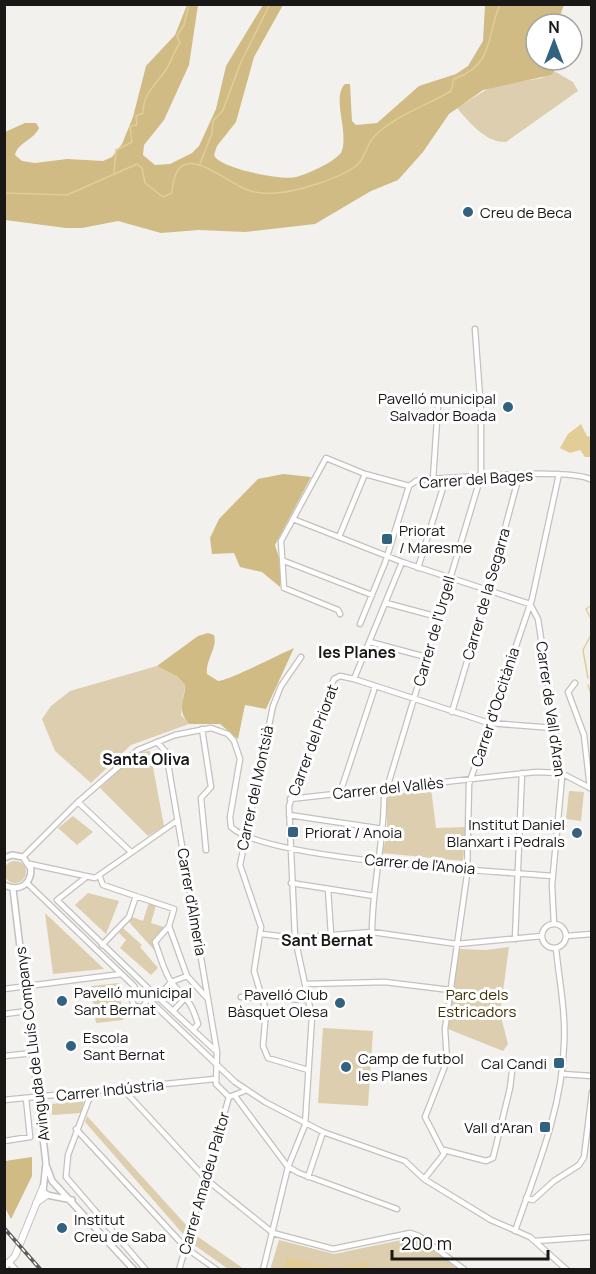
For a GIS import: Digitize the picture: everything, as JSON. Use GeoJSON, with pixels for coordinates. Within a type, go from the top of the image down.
{"type":"FeatureCollection","features":[{"type":"Feature","properties":{"kind":"main road"},"geometry":{"type":"LineString","coordinates":[[7,1265],[17,1252],[44,1185]]}},
{"type":"Feature","properties":{"kind":"main road"},"geometry":{"type":"LineString","coordinates":[[34,1206],[50,1195]]}},
{"type":"Feature","properties":{"kind":"street","name":"Carrer de l'Urgell"},"geometry":{"type":"LineString","coordinates":[[372,932],[386,788],[481,476],[481,411],[475,329]]}},
{"type":"Feature","properties":{"kind":"street"},"geometry":{"type":"LineString","coordinates":[[433,479],[438,406]]}},
{"type":"Feature","properties":{"kind":"street","name":"Carrer del Bages"},"geometry":{"type":"LineString","coordinates":[[293,519],[326,458],[365,474],[409,486],[416,481],[481,476],[560,474],[591,480]]}},
{"type":"Feature","properties":{"kind":"street"},"geometry":{"type":"LineString","coordinates":[[339,537],[365,474]]}},
{"type":"Feature","properties":{"kind":"street","name":"Carrer d'Occitània"},"geometry":{"type":"LineString","coordinates":[[444,1150],[425,1117],[447,1061],[444,1029],[467,869],[471,778],[530,604],[560,474]]}},
{"type":"Feature","properties":{"kind":"street","name":"Carrer de la Segarra"},"geometry":{"type":"LineString","coordinates":[[452,712],[519,476]]}},
{"type":"Feature","properties":{"kind":"street"},"geometry":{"type":"LineString","coordinates":[[418,568],[446,478]]}},
{"type":"Feature","properties":{"kind":"street"},"geometry":{"type":"LineString","coordinates":[[360,624],[387,556],[409,486]]}},
{"type":"Feature","properties":{"kind":"street"},"geometry":{"type":"LineString","coordinates":[[340,614],[338,610],[284,588],[284,561],[280,544],[293,519],[418,568],[530,604]]}},
{"type":"Feature","properties":{"kind":"street"},"geometry":{"type":"LineString","coordinates":[[284,561],[372,595]]}},
{"type":"Feature","properties":{"kind":"street","name":"Carrer del Priorat"},"geometry":{"type":"LineString","coordinates":[[263,1269],[288,1167],[305,1125],[312,1017],[295,938],[289,847],[291,799],[336,677],[354,679],[402,562]]}},
{"type":"Feature","properties":{"kind":"street"},"geometry":{"type":"LineString","coordinates":[[386,603],[438,617]]}},
{"type":"Feature","properties":{"kind":"street","name":"Carrer de Vall d'Aran"},"geometry":{"type":"LineString","coordinates":[[530,604],[537,613],[561,772],[552,876],[554,924]]}},
{"type":"Feature","properties":{"kind":"street"},"geometry":{"type":"LineString","coordinates":[[370,642],[426,657]]}},
{"type":"Feature","properties":{"kind":"street","name":"Carrer del Montsià"},"geometry":{"type":"LineString","coordinates":[[300,657],[281,686],[273,705],[240,865],[257,909],[262,933],[255,953],[254,971],[266,1011],[263,1046],[268,1058],[308,1070]]}},
{"type":"Feature","properties":{"kind":"street"},"geometry":{"type":"LineString","coordinates":[[354,679],[489,723],[554,728]]}},
{"type":"Feature","properties":{"kind":"street"},"geometry":{"type":"LineString","coordinates":[[575,683],[568,692],[584,735],[591,789]]}},
{"type":"Feature","properties":{"kind":"street"},"geometry":{"type":"LineString","coordinates":[[340,793],[375,687]]}},
{"type":"Feature","properties":{"kind":"street"},"geometry":{"type":"LineString","coordinates":[[202,729],[211,787],[201,798],[206,850]]}},
{"type":"Feature","properties":{"kind":"street"},"geometry":{"type":"LineString","coordinates":[[23,857],[78,802],[138,750],[202,729],[220,729],[234,741],[239,751],[240,759],[230,817],[231,827],[245,837]]}},
{"type":"Feature","properties":{"kind":"street","name":"Carrer d'Almeria"},"geometry":{"type":"LineString","coordinates":[[157,742],[165,752],[178,820],[217,1052],[215,1079]]}},
{"type":"Feature","properties":{"kind":"street"},"geometry":{"type":"LineString","coordinates":[[561,772],[591,789]]}},
{"type":"Feature","properties":{"kind":"street","name":"Carrer del Vallès"},"geometry":{"type":"LineString","coordinates":[[291,799],[471,778],[561,772]]}},
{"type":"Feature","properties":{"kind":"street"},"geometry":{"type":"LineString","coordinates":[[515,939],[522,773]]}},
{"type":"Feature","properties":{"kind":"street"},"geometry":{"type":"LineString","coordinates":[[78,802],[130,851]]}},
{"type":"Feature","properties":{"kind":"street"},"geometry":{"type":"LineString","coordinates":[[289,815],[383,829]]}},
{"type":"Feature","properties":{"kind":"street"},"geometry":{"type":"LineString","coordinates":[[4,858],[12,855],[23,857],[30,864],[85,878],[95,878],[130,851],[178,820]]}},
{"type":"Feature","properties":{"kind":"street","name":"Carrer de l'Anoia"},"geometry":{"type":"LineString","coordinates":[[245,837],[378,862],[552,876]]}},
{"type":"Feature","properties":{"kind":"street"},"geometry":{"type":"LineString","coordinates":[[4,885],[13,888],[27,883],[32,874],[30,864]]}},
{"type":"Feature","properties":{"kind":"street"},"geometry":{"type":"LineString","coordinates":[[99,875],[103,885],[174,909],[169,926],[155,942],[171,982],[186,996],[198,1024],[193,1030]]}},
{"type":"Feature","properties":{"kind":"street"},"geometry":{"type":"LineString","coordinates":[[85,878],[57,900],[217,1052]]}},
{"type":"Feature","properties":{"kind":"street"},"geometry":{"type":"LineString","coordinates":[[27,883],[122,974],[134,986],[137,993]]}},
{"type":"Feature","properties":{"kind":"street"},"geometry":{"type":"LineString","coordinates":[[291,883],[375,896]]}},
{"type":"Feature","properties":{"kind":"street","name":"Avinguda de Lluís Companys"},"geometry":{"type":"LineString","coordinates":[[13,888],[46,1163]]}},
{"type":"Feature","properties":{"kind":"street"},"geometry":{"type":"LineString","coordinates":[[328,889],[331,934]]}},
{"type":"Feature","properties":{"kind":"street"},"geometry":{"type":"LineString","coordinates":[[102,945],[129,917],[136,896]]}},
{"type":"Feature","properties":{"kind":"street"},"geometry":{"type":"LineString","coordinates":[[554,924],[562,926],[566,936],[564,943],[556,948],[548,946],[542,936],[545,928],[554,924]]}},
{"type":"Feature","properties":{"kind":"street"},"geometry":{"type":"LineString","coordinates":[[169,926],[187,976],[208,999]]}},
{"type":"Feature","properties":{"kind":"street"},"geometry":{"type":"LineString","coordinates":[[262,933],[295,938],[372,932],[457,944],[542,936]]}},
{"type":"Feature","properties":{"kind":"street"},"geometry":{"type":"LineString","coordinates":[[566,936],[591,934]]}},
{"type":"Feature","properties":{"kind":"street"},"geometry":{"type":"LineString","coordinates":[[515,1231],[551,1128],[562,1074],[564,1027],[556,948]]}},
{"type":"Feature","properties":{"kind":"street"},"geometry":{"type":"LineString","coordinates":[[4,989],[122,974]]}},
{"type":"Feature","properties":{"kind":"street"},"geometry":{"type":"LineString","coordinates":[[158,998],[171,982],[187,976]]}},
{"type":"Feature","properties":{"kind":"street"},"geometry":{"type":"LineString","coordinates":[[306,984],[385,982],[450,990]]}},
{"type":"Feature","properties":{"kind":"street"},"geometry":{"type":"LineString","coordinates":[[144,994],[149,989]]}},
{"type":"Feature","properties":{"kind":"street"},"geometry":{"type":"LineString","coordinates":[[137,993],[144,994]]}},
{"type":"Feature","properties":{"kind":"street"},"geometry":{"type":"LineString","coordinates":[[137,993],[132,998],[133,1004],[138,1008],[145,1006],[162,1012]]}},
{"type":"Feature","properties":{"kind":"street"},"geometry":{"type":"LineString","coordinates":[[144,994],[147,1000],[247,1090],[305,1125],[405,1161],[424,1179],[491,1220],[535,1241],[567,1269]]}},
{"type":"Feature","properties":{"kind":"street"},"geometry":{"type":"LineString","coordinates":[[173,1011],[186,996]]}},
{"type":"Feature","properties":{"kind":"street"},"geometry":{"type":"LineString","coordinates":[[241,997],[309,1000]]}},
{"type":"Feature","properties":{"kind":"street"},"geometry":{"type":"LineString","coordinates":[[145,1006],[147,1000]]}},
{"type":"Feature","properties":{"kind":"street"},"geometry":{"type":"LineString","coordinates":[[4,1014],[28,1011]]}},
{"type":"Feature","properties":{"kind":"street"},"geometry":{"type":"LineString","coordinates":[[4,1056],[33,1053]]}},
{"type":"Feature","properties":{"kind":"street"},"geometry":{"type":"LineString","coordinates":[[424,1179],[443,1157],[444,1150],[486,1161],[494,1158],[510,1088],[513,1063]]}},
{"type":"Feature","properties":{"kind":"street"},"geometry":{"type":"LineString","coordinates":[[562,1074],[591,1076]]}},
{"type":"Feature","properties":{"kind":"street"},"geometry":{"type":"LineString","coordinates":[[215,1079],[218,1089],[232,1096],[288,1167],[308,1177],[397,1209]]}},
{"type":"Feature","properties":{"kind":"street","name":"Carrer Indústria"},"geometry":{"type":"LineString","coordinates":[[4,1100],[215,1079]]}},
{"type":"Feature","properties":{"kind":"street"},"geometry":{"type":"LineString","coordinates":[[123,1089],[207,1180],[273,1233],[333,1249],[410,1233],[419,1236],[465,1269]]}},
{"type":"Feature","properties":{"kind":"street"},"geometry":{"type":"LineString","coordinates":[[232,1096],[247,1090]]}},
{"type":"Feature","properties":{"kind":"street"},"geometry":{"type":"LineString","coordinates":[[92,1091],[68,1155],[66,1177],[146,1269]]}},
{"type":"Feature","properties":{"kind":"street"},"geometry":{"type":"LineString","coordinates":[[526,1198],[533,1200],[554,1181],[579,1165],[584,1157],[591,1092]]}},
{"type":"Feature","properties":{"kind":"street","name":"Carrer Amadeu Paltor"},"geometry":{"type":"LineString","coordinates":[[179,1269],[232,1096]]}},
{"type":"Feature","properties":{"kind":"street"},"geometry":{"type":"LineString","coordinates":[[4,1141],[30,1137],[26,1098]]}},
{"type":"Feature","properties":{"kind":"street"},"geometry":{"type":"LineString","coordinates":[[76,1129],[186,1248],[217,1269]]}},
{"type":"Feature","properties":{"kind":"street"},"geometry":{"type":"LineString","coordinates":[[308,1177],[323,1132]]}},
{"type":"Feature","properties":{"kind":"street"},"geometry":{"type":"LineString","coordinates":[[46,1163],[52,1181],[134,1269]]}},
{"type":"Feature","properties":{"kind":"street"},"geometry":{"type":"LineString","coordinates":[[46,1163],[44,1185],[50,1195],[72,1200]]}},
{"type":"Feature","properties":{"kind":"street"},"geometry":{"type":"LineString","coordinates":[[44,1185],[52,1181]]}},
{"type":"Feature","properties":{"kind":"street"},"geometry":{"type":"LineString","coordinates":[[50,1195],[57,1187]]}},
{"type":"Feature","properties":{"kind":"street"},"geometry":{"type":"LineString","coordinates":[[535,1241],[591,1237]]}},
{"type":"Feature","properties":{"kind":"street"},"geometry":{"type":"LineString","coordinates":[[7,1265],[16,1269]]}},
{"type":"Feature","properties":{"kind":"green space"},"geometry":{"type":"Polygon","coordinates":[[[556,72],[573,82],[578,91],[506,142],[485,135],[457,108],[492,86],[542,78],[556,72]]]}},
{"type":"Feature","properties":{"kind":"green space"},"geometry":{"type":"Polygon","coordinates":[[[157,666],[178,677],[185,685],[181,715],[189,724],[131,745],[91,783],[55,751],[42,719],[51,706],[70,691],[157,666]]]}},
{"type":"Feature","properties":{"kind":"green space"},"geometry":{"type":"Polygon","coordinates":[[[150,751],[164,826],[148,836],[100,788],[139,752],[150,751]]]}},
{"type":"Feature","properties":{"kind":"green space"},"geometry":{"type":"Polygon","coordinates":[[[431,788],[436,828],[466,827],[463,861],[382,853],[387,835],[387,796],[431,788]]]}},
{"type":"Feature","properties":{"kind":"green space"},"geometry":{"type":"Polygon","coordinates":[[[569,791],[584,792],[581,821],[566,819],[569,791]]]}},
{"type":"Feature","properties":{"kind":"green space"},"geometry":{"type":"Polygon","coordinates":[[[73,816],[93,832],[77,845],[58,828],[73,816]]]}},
{"type":"Feature","properties":{"kind":"green space"},"geometry":{"type":"Polygon","coordinates":[[[15,861],[23,864],[26,872],[23,880],[15,883],[7,880],[4,872],[7,864],[15,861]]]}},
{"type":"Feature","properties":{"kind":"green space"},"geometry":{"type":"Polygon","coordinates":[[[88,893],[119,901],[106,934],[75,905],[88,893]]]}},
{"type":"Feature","properties":{"kind":"green space"},"geometry":{"type":"Polygon","coordinates":[[[149,902],[156,905],[151,923],[164,927],[154,942],[156,952],[129,922],[132,917],[143,921],[149,902]]]}},
{"type":"Feature","properties":{"kind":"green space"},"geometry":{"type":"Polygon","coordinates":[[[45,913],[104,969],[53,974],[45,913]]]}},
{"type":"Feature","properties":{"kind":"green space"},"geometry":{"type":"Polygon","coordinates":[[[123,928],[142,945],[140,947],[158,968],[151,975],[120,948],[126,940],[119,933],[123,928]]]}},
{"type":"Feature","properties":{"kind":"green space","name":"Parc dels Estricadors"},"geometry":{"type":"Polygon","coordinates":[[[509,947],[500,1013],[508,1044],[503,1051],[448,1029],[459,949],[486,950],[509,947]]]}},
{"type":"Feature","properties":{"kind":"green space"},"geometry":{"type":"Polygon","coordinates":[[[119,983],[123,1020],[96,1023],[91,986],[119,983]]]}},
{"type":"Feature","properties":{"kind":"green space","name":"Camp de futbol les Planes"},"geometry":{"type":"Polygon","coordinates":[[[323,1028],[373,1031],[368,1106],[318,1103],[323,1028]]]}},
{"type":"Feature","properties":{"kind":"green space"},"geometry":{"type":"Polygon","coordinates":[[[84,1100],[81,1113],[52,1115],[52,1104],[84,1100]]]}},
{"type":"Feature","properties":{"kind":"green space"},"geometry":{"type":"Polygon","coordinates":[[[87,1116],[187,1226],[183,1234],[85,1122],[87,1116]]]}},
{"type":"Feature","properties":{"kind":"green space"},"geometry":{"type":"Polygon","coordinates":[[[194,1234],[244,1269],[228,1269],[193,1244],[194,1234]]]}},
{"type":"Feature","properties":{"kind":"green space"},"geometry":{"type":"Polygon","coordinates":[[[416,1237],[458,1269],[270,1270],[279,1240],[334,1254],[416,1237]]]}},
{"type":"Feature","properties":{"kind":"shaded area"},"geometry":{"type":"Polygon","coordinates":[[[187,5],[198,5],[189,65],[164,120],[144,145],[143,155],[155,165],[170,164],[192,153],[199,146],[216,109],[226,66],[263,5],[283,5],[254,57],[236,122],[217,146],[214,155],[218,160],[238,169],[289,178],[314,170],[341,153],[343,136],[340,98],[345,84],[350,84],[352,121],[356,125],[377,123],[419,86],[456,74],[468,66],[483,41],[485,5],[564,5],[561,12],[524,12],[524,72],[553,72],[551,75],[483,90],[449,114],[423,152],[398,180],[371,191],[315,224],[245,232],[199,230],[161,233],[118,221],[82,228],[66,228],[5,220],[5,132],[25,123],[36,123],[39,128],[17,151],[15,155],[22,161],[35,163],[67,159],[103,161],[112,157],[122,144],[133,117],[146,66],[175,35],[187,5]]]}},
{"type":"Feature","properties":{"kind":"shaded area"},"geometry":{"type":"Polygon","coordinates":[[[581,424],[587,436],[591,437],[591,457],[585,457],[580,450],[570,453],[560,448],[568,434],[581,424]]]}},
{"type":"Feature","properties":{"kind":"shaded area"},"geometry":{"type":"Polygon","coordinates":[[[283,474],[311,477],[275,545],[281,564],[280,587],[262,572],[240,567],[234,553],[212,554],[210,538],[219,519],[258,479],[283,474]]]}},
{"type":"Feature","properties":{"kind":"shaded area"},"geometry":{"type":"Polygon","coordinates":[[[208,633],[214,635],[215,640],[207,674],[218,681],[294,648],[266,709],[245,705],[238,739],[220,724],[189,724],[182,710],[185,685],[178,677],[157,666],[198,636],[208,633]]]}},
{"type":"Feature","properties":{"kind":"shaded area"},"geometry":{"type":"Polygon","coordinates":[[[32,1157],[32,1176],[11,1219],[5,1208],[5,1161],[32,1157]]]}},
{"type":"Feature","properties":{"kind":"shaded area"},"geometry":{"type":"Polygon","coordinates":[[[287,1257],[335,1269],[283,1269],[287,1257]]]}},
{"type":"Feature","properties":{"kind":"shaded area"},"geometry":{"type":"Polygon","coordinates":[[[368,1262],[369,1269],[335,1269],[368,1262]]]}},
{"type":"Feature","properties":{"kind":"waterway"},"geometry":{"type":"LineString","coordinates":[[114,174],[116,150],[132,142],[130,126],[137,125],[136,116],[143,113],[148,94],[167,68],[180,43],[177,36],[184,25],[189,4]]}},
{"type":"Feature","properties":{"kind":"waterway"},"geometry":{"type":"LineString","coordinates":[[200,164],[212,133],[213,121],[223,110],[241,62],[270,4]]}},
{"type":"Feature","properties":{"kind":"waterway"},"geometry":{"type":"LineString","coordinates":[[4,193],[67,195],[137,164],[142,168],[145,183],[163,197],[172,193],[175,176],[181,167],[189,164],[200,165],[245,189],[260,193],[276,193],[318,184],[350,170],[360,162],[373,138],[390,123],[451,91],[454,79],[467,73],[482,58],[487,49],[500,4]]}},
{"type":"Feature","properties":{"kind":"waterway"},"geometry":{"type":"LineString","coordinates":[[592,605],[586,609],[592,621]]}},
{"type":"Feature","properties":{"kind":"waterway"},"geometry":{"type":"LineString","coordinates":[[588,678],[583,650],[592,633]]}},
{"type":"Feature","properties":{"kind":"waterway"},"geometry":{"type":"LineString","coordinates":[[588,685],[592,697]]}},
{"type":"Feature","properties":{"kind":"railway"},"geometry":{"type":"LineString","coordinates":[[4,1228],[41,1270]]}},
{"type":"Feature","properties":{"kind":"place","name":"Creu de Beca"},"geometry":{"type":"Point","coordinates":[468,212]}},
{"type":"Feature","properties":{"kind":"place","name":"Pavelló municipal Salvador Boada"},"geometry":{"type":"Point","coordinates":[508,407]}},
{"type":"Feature","properties":{"kind":"place","name":"Priorat / Maresme"},"geometry":{"type":"Point","coordinates":[387,539]}},
{"type":"Feature","properties":{"kind":"place","name":"Priorat / Anoia"},"geometry":{"type":"Point","coordinates":[293,832]}},
{"type":"Feature","properties":{"kind":"place","name":"Institut Daniel Blanxart i Pedrals"},"geometry":{"type":"Point","coordinates":[577,833]}},
{"type":"Feature","properties":{"kind":"place","name":"Pavelló municipal Sant Bernat"},"geometry":{"type":"Point","coordinates":[62,1001]}},
{"type":"Feature","properties":{"kind":"place","name":"Pavelló Club Bàsquet Olesa"},"geometry":{"type":"Point","coordinates":[340,1003]}},
{"type":"Feature","properties":{"kind":"place","name":"Escola Sant Bernat"},"geometry":{"type":"Point","coordinates":[71,1046]}},
{"type":"Feature","properties":{"kind":"place","name":"Cal Candi"},"geometry":{"type":"Point","coordinates":[559,1063]}},
{"type":"Feature","properties":{"kind":"place","name":"Camp de futbol les Planes"},"geometry":{"type":"Point","coordinates":[346,1067]}},
{"type":"Feature","properties":{"kind":"place","name":"Vall d'Aran"},"geometry":{"type":"Point","coordinates":[545,1127]}},
{"type":"Feature","properties":{"kind":"place","name":"Institut Creu de Saba"},"geometry":{"type":"Point","coordinates":[62,1228]}},
{"type":"Feature","properties":{"kind":"district","name":"les Planes"},"geometry":{"type":"Point","coordinates":[357,652]}},
{"type":"Feature","properties":{"kind":"district","name":"Santa Oliva"},"geometry":{"type":"Point","coordinates":[146,759]}},
{"type":"Feature","properties":{"kind":"district","name":"Sant Bernat"},"geometry":{"type":"Point","coordinates":[327,940]}}]}
